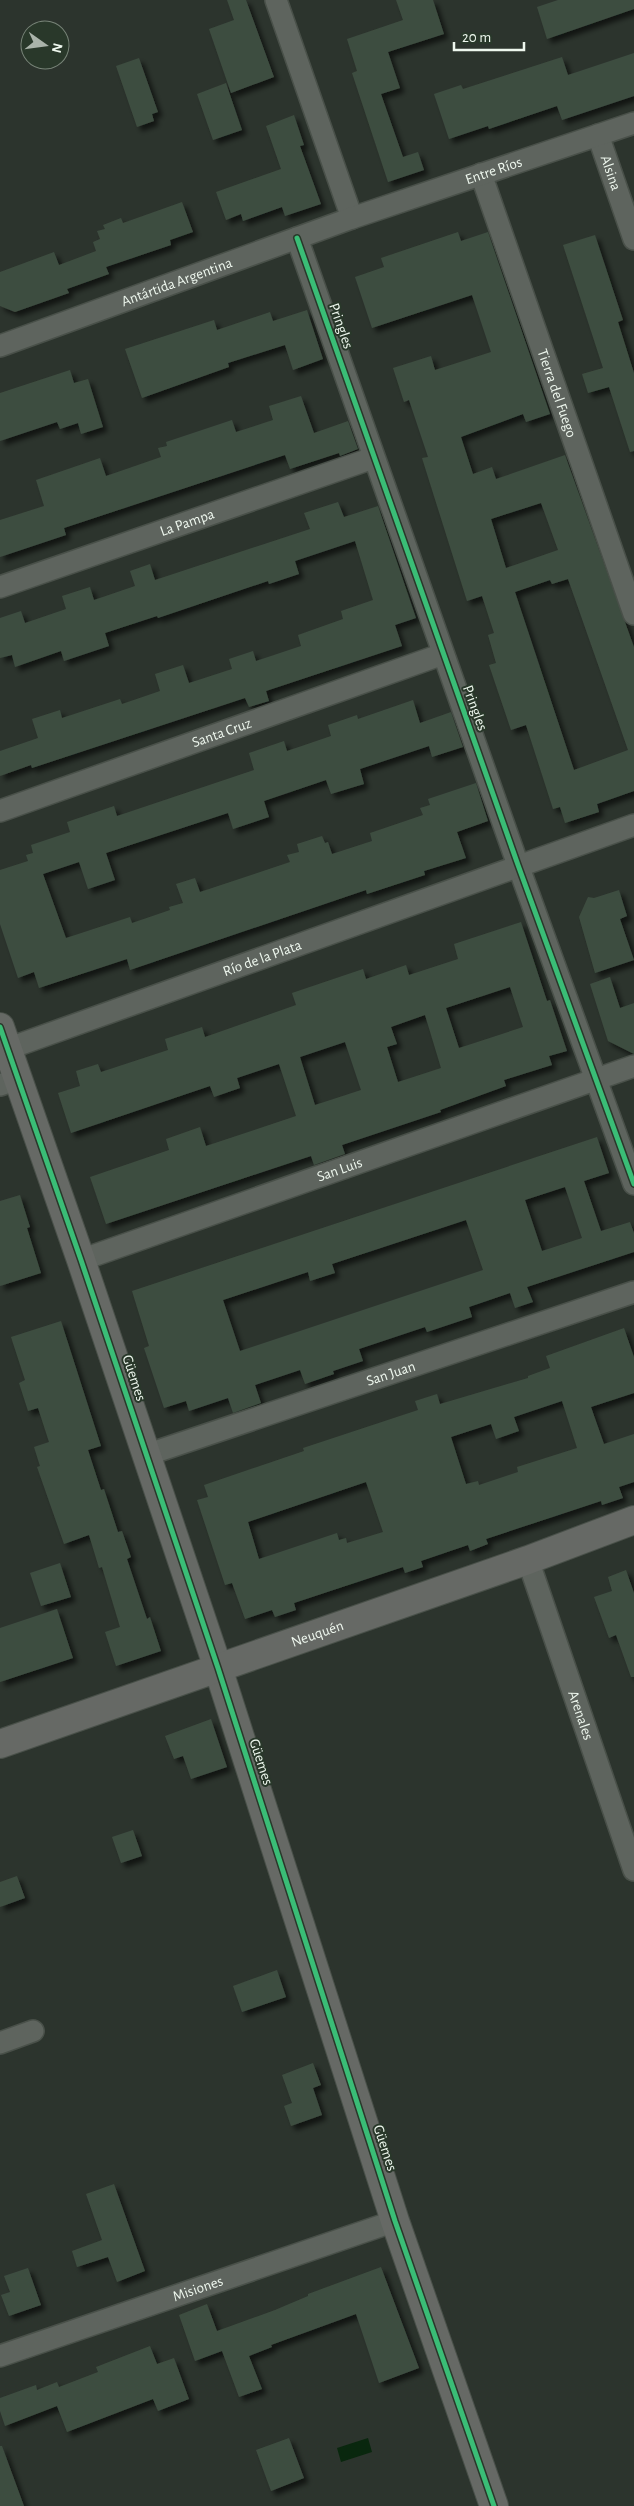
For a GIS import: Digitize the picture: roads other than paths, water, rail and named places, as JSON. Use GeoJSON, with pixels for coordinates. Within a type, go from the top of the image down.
{"type":"FeatureCollection","features":[{"type":"Feature","properties":{"kind":"street"},"geometry":{"type":"LineString","coordinates":[[276,0],[352,218]]}},
{"type":"Feature","properties":{"kind":"street","name":"Entre Ríos"},"geometry":{"type":"LineString","coordinates":[[352,218],[634,123]]}},
{"type":"Feature","properties":{"kind":"street","name":"Alsina"},"geometry":{"type":"LineString","coordinates":[[598,135],[634,239]]}},
{"type":"Feature","properties":{"kind":"street","name":"Tierra del Fuego"},"geometry":{"type":"LineString","coordinates":[[481,174],[634,614]]}},
{"type":"Feature","properties":{"kind":"street","name":"Antártida Argentina"},"geometry":{"type":"LineString","coordinates":[[0,346],[352,218]]}},
{"type":"Feature","properties":{"kind":"street","name":"Pringles"},"geometry":{"type":"LineString","coordinates":[[297,238],[373,458],[634,1184]]}},
{"type":"Feature","properties":{"kind":"street","name":"La Pampa"},"geometry":{"type":"LineString","coordinates":[[0,587],[373,458]]}},
{"type":"Feature","properties":{"kind":"street","name":"Santa Cruz"},"geometry":{"type":"LineString","coordinates":[[0,811],[443,654]]}},
{"type":"Feature","properties":{"kind":"street","name":"Río de la Plata"},"geometry":{"type":"LineString","coordinates":[[4,1038],[634,825]]}},
{"type":"Feature","properties":{"kind":"street","name":"Güemes"},"geometry":{"type":"LineString","coordinates":[[4,1038],[9,1082],[81,1260],[218,1668],[395,2221],[494,2506]]}},
{"type":"Feature","properties":{"kind":"street","name":"San Luis"},"geometry":{"type":"LineString","coordinates":[[81,1260],[634,1066]]}},
{"type":"Feature","properties":{"kind":"street","name":"San Juan"},"geometry":{"type":"LineString","coordinates":[[146,1455],[634,1292]]}},
{"type":"Feature","properties":{"kind":"street","name":"Neuquén"},"geometry":{"type":"LineString","coordinates":[[0,1744],[528,1560],[634,1520]]}},
{"type":"Feature","properties":{"kind":"street","name":"Arenales"},"geometry":{"type":"LineString","coordinates":[[528,1560],[634,1870]]}},
{"type":"Feature","properties":{"kind":"street"},"geometry":{"type":"LineString","coordinates":[[0,2043],[33,2031]]}},
{"type":"Feature","properties":{"kind":"street","name":"Misiones"},"geometry":{"type":"LineString","coordinates":[[0,2356],[395,2221]]}}]}
